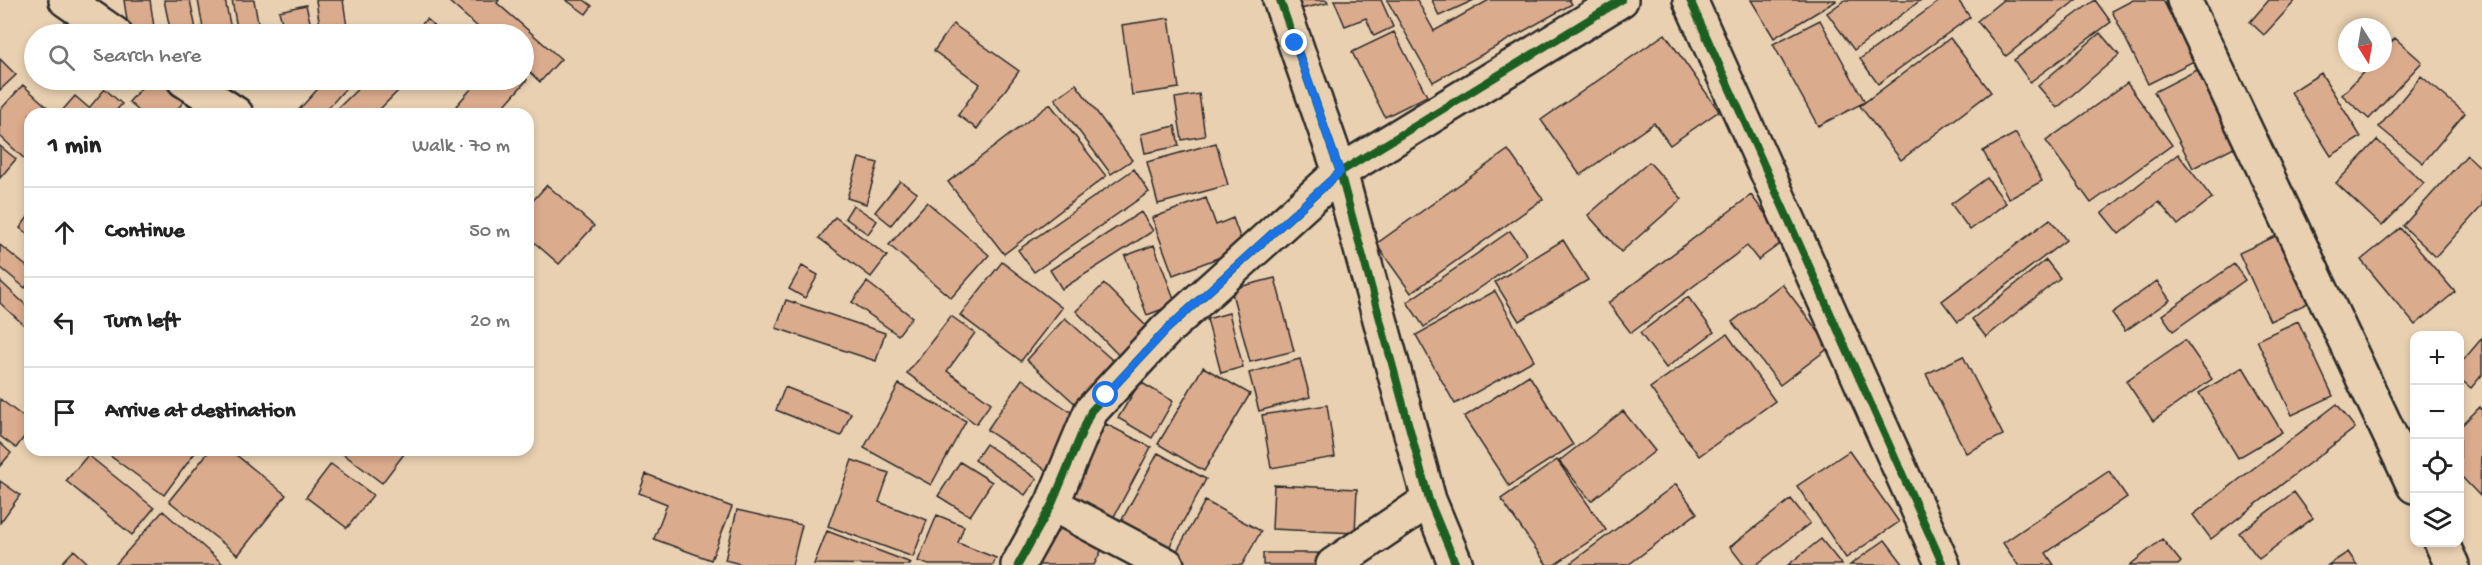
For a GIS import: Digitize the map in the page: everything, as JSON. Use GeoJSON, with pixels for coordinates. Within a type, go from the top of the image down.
{"type":"FeatureCollection","features":[{"type":"Feature","properties":{"kind":"street"},"geometry":{"type":"LineString","coordinates":[[66,0],[101,24]]}},
{"type":"Feature","properties":{"kind":"street"},"geometry":{"type":"LineString","coordinates":[[1281,0],[1340,172],[1429,500],[1456,565]]}},
{"type":"Feature","properties":{"kind":"street"},"geometry":{"type":"LineString","coordinates":[[1018,565],[1052,504],[1090,411],[1166,330],[1340,172],[1621,0]]}},
{"type":"Feature","properties":{"kind":"street"},"geometry":{"type":"LineString","coordinates":[[1690,0],[1944,565]]}},
{"type":"Feature","properties":{"kind":"street"},"geometry":{"type":"LineString","coordinates":[[2184,0],[2410,475]]}},
{"type":"Feature","properties":{"kind":"street"},"geometry":{"type":"LineString","coordinates":[[199,90],[227,108]]}},
{"type":"Feature","properties":{"kind":"street"},"geometry":{"type":"LineString","coordinates":[[1334,565],[1429,500]]}},
{"type":"Feature","properties":{"kind":"street"},"geometry":{"type":"LineString","coordinates":[[1052,504],[1167,565]]}},
{"type":"Feature","properties":{"kind":"street"},"geometry":{"type":"LineString","coordinates":[[2443,547],[2452,565]]}},
{"type":"Feature","properties":{"kind":"building"},"geometry":{"type":"Polygon","coordinates":[[[124,0],[150,0],[154,24],[128,24],[124,0]]]}},
{"type":"Feature","properties":{"kind":"building"},"geometry":{"type":"Polygon","coordinates":[[[164,0],[190,0],[195,24],[169,24],[164,0]]]}},
{"type":"Feature","properties":{"kind":"building"},"geometry":{"type":"Polygon","coordinates":[[[198,0],[225,0],[230,24],[202,24],[198,0]]]}},
{"type":"Feature","properties":{"kind":"building"},"geometry":{"type":"Polygon","coordinates":[[[232,0],[254,0],[258,24],[236,24],[232,0]]]}},
{"type":"Feature","properties":{"kind":"building"},"geometry":{"type":"Polygon","coordinates":[[[316,0],[343,0],[347,24],[320,24],[316,0]]]}},
{"type":"Feature","properties":{"kind":"building"},"geometry":{"type":"Polygon","coordinates":[[[447,0],[499,0],[497,3],[521,24],[475,24],[447,0]]]}},
{"type":"Feature","properties":{"kind":"building"},"geometry":{"type":"Polygon","coordinates":[[[566,0],[584,0],[592,6],[586,14],[566,0]]]}},
{"type":"Feature","properties":{"kind":"building"},"geometry":{"type":"Polygon","coordinates":[[[1283,0],[1327,0],[1328,3],[1286,12],[1283,0]]]}},
{"type":"Feature","properties":{"kind":"building"},"geometry":{"type":"Polygon","coordinates":[[[1334,0],[1381,0],[1393,27],[1374,36],[1366,18],[1345,26],[1334,0]]]}},
{"type":"Feature","properties":{"kind":"building"},"geometry":{"type":"Polygon","coordinates":[[[1387,0],[1417,0],[1434,31],[1489,0],[1569,0],[1572,4],[1433,82],[1387,0]]]}},
{"type":"Feature","properties":{"kind":"building"},"geometry":{"type":"Polygon","coordinates":[[[1432,0],[1474,0],[1439,16],[1432,0]]]}},
{"type":"Feature","properties":{"kind":"building"},"geometry":{"type":"Polygon","coordinates":[[[1751,0],[1836,0],[1836,1],[1774,38],[1751,0]]]}},
{"type":"Feature","properties":{"kind":"building"},"geometry":{"type":"Polygon","coordinates":[[[1845,0],[1921,0],[1854,50],[1827,13],[1845,0]]]}},
{"type":"Feature","properties":{"kind":"building"},"geometry":{"type":"Polygon","coordinates":[[[1941,0],[1958,0],[1970,17],[1878,84],[1860,59],[1941,0]]]}},
{"type":"Feature","properties":{"kind":"building"},"geometry":{"type":"Polygon","coordinates":[[[2003,0],[2076,0],[2006,56],[1977,21],[2003,0]]]}},
{"type":"Feature","properties":{"kind":"building"},"geometry":{"type":"Polygon","coordinates":[[[2095,0],[2111,22],[2030,82],[2014,60],[2095,0]]]}},
{"type":"Feature","properties":{"kind":"building"},"geometry":{"type":"Polygon","coordinates":[[[2133,0],[2163,0],[2194,61],[2148,84],[2112,11],[2133,0]]]}},
{"type":"Feature","properties":{"kind":"building"},"geometry":{"type":"Polygon","coordinates":[[[2269,0],[2296,0],[2264,35],[2250,22],[2269,0]]]}},
{"type":"Feature","properties":{"kind":"building"},"geometry":{"type":"Polygon","coordinates":[[[306,5],[311,24],[282,24],[279,11],[306,5]]]}},
{"type":"Feature","properties":{"kind":"building"},"geometry":{"type":"Polygon","coordinates":[[[1169,18],[1179,88],[1132,95],[1122,25],[1169,18]]]}},
{"type":"Feature","properties":{"kind":"building"},"geometry":{"type":"Polygon","coordinates":[[[427,19],[432,24],[422,24],[427,19]]]}},
{"type":"Feature","properties":{"kind":"building"},"geometry":{"type":"Polygon","coordinates":[[[1820,20],[1865,102],[1818,126],[1773,44],[1820,20]]]}},
{"type":"Feature","properties":{"kind":"building"},"geometry":{"type":"Polygon","coordinates":[[[953,24],[1019,71],[977,129],[958,115],[980,84],[934,51],[953,24]]]}},
{"type":"Feature","properties":{"kind":"building"},"geometry":{"type":"Polygon","coordinates":[[[1394,32],[1427,96],[1385,117],[1352,52],[1394,32]]]}},
{"type":"Feature","properties":{"kind":"building"},"geometry":{"type":"Polygon","coordinates":[[[2100,33],[2119,55],[2057,108],[2038,86],[2100,33]]]}},
{"type":"Feature","properties":{"kind":"building"},"geometry":{"type":"Polygon","coordinates":[[[1665,34],[1719,111],[1670,145],[1654,123],[1580,175],[1541,120],[1665,34]]]}},
{"type":"Feature","properties":{"kind":"building"},"geometry":{"type":"Polygon","coordinates":[[[534,35],[561,59],[540,82],[534,76],[534,35]]]}},
{"type":"Feature","properties":{"kind":"building"},"geometry":{"type":"Polygon","coordinates":[[[1950,38],[1991,92],[1901,160],[1860,106],[1950,38]]]}},
{"type":"Feature","properties":{"kind":"building"},"geometry":{"type":"Polygon","coordinates":[[[2395,38],[2422,62],[2369,119],[2342,95],[2364,72],[2392,72],[2392,41],[2395,38]]]}},
{"type":"Feature","properties":{"kind":"building"},"geometry":{"type":"Polygon","coordinates":[[[0,59],[16,75],[0,90],[0,59]]]}},
{"type":"Feature","properties":{"kind":"building"},"geometry":{"type":"Polygon","coordinates":[[[2199,69],[2238,145],[2193,168],[2154,92],[2199,69]]]}},
{"type":"Feature","properties":{"kind":"building"},"geometry":{"type":"Polygon","coordinates":[[[2321,73],[2361,137],[2331,156],[2291,92],[2321,73]]]}},
{"type":"Feature","properties":{"kind":"building"},"geometry":{"type":"Polygon","coordinates":[[[2421,76],[2465,113],[2423,163],[2379,127],[2421,76]]]}},
{"type":"Feature","properties":{"kind":"building"},"geometry":{"type":"Polygon","coordinates":[[[2127,83],[2172,145],[2091,203],[2046,141],[2127,83]]]}},
{"type":"Feature","properties":{"kind":"building"},"geometry":{"type":"Polygon","coordinates":[[[1076,84],[1132,160],[1111,174],[1055,99],[1076,84]]]}},
{"type":"Feature","properties":{"kind":"building"},"geometry":{"type":"Polygon","coordinates":[[[23,85],[24,90],[29,90],[48,108],[24,108],[24,158],[0,136],[0,110],[23,85]]]}},
{"type":"Feature","properties":{"kind":"building"},"geometry":{"type":"Polygon","coordinates":[[[104,90],[122,104],[118,108],[89,108],[104,90]]]}},
{"type":"Feature","properties":{"kind":"building"},"geometry":{"type":"Polygon","coordinates":[[[139,90],[175,90],[186,99],[178,108],[136,108],[129,102],[139,90]]]}},
{"type":"Feature","properties":{"kind":"building"},"geometry":{"type":"Polygon","coordinates":[[[317,90],[344,90],[328,108],[300,108],[317,90]]]}},
{"type":"Feature","properties":{"kind":"building"},"geometry":{"type":"Polygon","coordinates":[[[357,90],[399,90],[381,108],[338,108],[357,90]]]}},
{"type":"Feature","properties":{"kind":"building"},"geometry":{"type":"Polygon","coordinates":[[[470,90],[518,90],[502,108],[458,108],[456,106],[470,90]]]}},
{"type":"Feature","properties":{"kind":"building"},"geometry":{"type":"Polygon","coordinates":[[[1199,94],[1205,136],[1182,140],[1175,98],[1199,94]]]}},
{"type":"Feature","properties":{"kind":"building"},"geometry":{"type":"Polygon","coordinates":[[[75,96],[89,108],[64,108],[75,96]]]}},
{"type":"Feature","properties":{"kind":"building"},"geometry":{"type":"Polygon","coordinates":[[[197,97],[208,108],[188,108],[197,97]]]}},
{"type":"Feature","properties":{"kind":"building"},"geometry":{"type":"Polygon","coordinates":[[[1050,104],[1106,176],[1004,254],[948,182],[1050,104]]]}},
{"type":"Feature","properties":{"kind":"building"},"geometry":{"type":"Polygon","coordinates":[[[1175,126],[1179,146],[1145,153],[1141,134],[1175,126]]]}},
{"type":"Feature","properties":{"kind":"building"},"geometry":{"type":"Polygon","coordinates":[[[2016,133],[2042,181],[2009,199],[1983,151],[2016,133]]]}},
{"type":"Feature","properties":{"kind":"building"},"geometry":{"type":"Polygon","coordinates":[[[2377,140],[2424,183],[2382,226],[2336,183],[2377,140]]]}},
{"type":"Feature","properties":{"kind":"building"},"geometry":{"type":"Polygon","coordinates":[[[1216,143],[1228,185],[1158,204],[1147,162],[1216,143]]]}},
{"type":"Feature","properties":{"kind":"building"},"geometry":{"type":"Polygon","coordinates":[[[0,146],[16,159],[0,178],[0,146]]]}},
{"type":"Feature","properties":{"kind":"building"},"geometry":{"type":"Polygon","coordinates":[[[1508,150],[1543,199],[1411,293],[1376,244],[1508,150]]]}},
{"type":"Feature","properties":{"kind":"building"},"geometry":{"type":"Polygon","coordinates":[[[2178,154],[2212,198],[2178,225],[2159,202],[2119,234],[2102,213],[2178,154]]]}},
{"type":"Feature","properties":{"kind":"building"},"geometry":{"type":"Polygon","coordinates":[[[2467,155],[2482,169],[2482,206],[2436,257],[2403,226],[2467,155]]]}},
{"type":"Feature","properties":{"kind":"building"},"geometry":{"type":"Polygon","coordinates":[[[859,158],[878,163],[866,204],[847,198],[859,158]]]}},
{"type":"Feature","properties":{"kind":"building"},"geometry":{"type":"Polygon","coordinates":[[[1649,162],[1682,199],[1621,252],[1588,215],[1649,162]]]}},
{"type":"Feature","properties":{"kind":"building"},"geometry":{"type":"Polygon","coordinates":[[[1134,169],[1149,192],[1034,272],[1018,250],[1134,169]]]}},
{"type":"Feature","properties":{"kind":"building"},"geometry":{"type":"Polygon","coordinates":[[[1987,178],[2006,203],[1970,230],[1951,204],[1987,178]]]}},
{"type":"Feature","properties":{"kind":"building"},"geometry":{"type":"Polygon","coordinates":[[[900,181],[917,193],[891,225],[875,212],[900,181]]]}},
{"type":"Feature","properties":{"kind":"building"},"geometry":{"type":"Polygon","coordinates":[[[547,185],[594,226],[559,264],[534,242],[534,199],[547,185]]]}},
{"type":"Feature","properties":{"kind":"building"},"geometry":{"type":"Polygon","coordinates":[[[1751,195],[1785,240],[1758,260],[1747,246],[1631,333],[1608,303],[1751,195]]]}},
{"type":"Feature","properties":{"kind":"building"},"geometry":{"type":"Polygon","coordinates":[[[1206,198],[1216,225],[1233,218],[1244,248],[1173,275],[1152,218],[1206,198]]]}},
{"type":"Feature","properties":{"kind":"building"},"geometry":{"type":"Polygon","coordinates":[[[927,202],[989,255],[951,298],[889,245],[927,202]]]}},
{"type":"Feature","properties":{"kind":"building"},"geometry":{"type":"Polygon","coordinates":[[[853,205],[877,221],[868,234],[845,218],[853,205]]]}},
{"type":"Feature","properties":{"kind":"building"},"geometry":{"type":"Polygon","coordinates":[[[1141,212],[1153,231],[1062,289],[1050,270],[1141,212]]]}},
{"type":"Feature","properties":{"kind":"building"},"geometry":{"type":"Polygon","coordinates":[[[835,217],[887,256],[871,277],[819,238],[835,217]]]}},
{"type":"Feature","properties":{"kind":"building"},"geometry":{"type":"Polygon","coordinates":[[[2050,219],[2066,240],[1958,322],[1942,301],[2050,219]]]}},
{"type":"Feature","properties":{"kind":"building"},"geometry":{"type":"Polygon","coordinates":[[[2400,228],[2455,292],[2415,325],[2361,260],[2400,228]]]}},
{"type":"Feature","properties":{"kind":"building"},"geometry":{"type":"Polygon","coordinates":[[[1510,231],[1527,255],[1424,327],[1407,302],[1510,231]]]}},
{"type":"Feature","properties":{"kind":"building"},"geometry":{"type":"Polygon","coordinates":[[[2278,235],[2310,302],[2270,321],[2239,253],[2278,235]]]}},
{"type":"Feature","properties":{"kind":"building"},"geometry":{"type":"Polygon","coordinates":[[[1563,240],[1588,280],[1519,321],[1495,282],[1563,240]]]}},
{"type":"Feature","properties":{"kind":"building"},"geometry":{"type":"Polygon","coordinates":[[[0,245],[24,264],[24,287],[0,267],[0,245]]]}},
{"type":"Feature","properties":{"kind":"building"},"geometry":{"type":"Polygon","coordinates":[[[1154,245],[1176,304],[1147,315],[1125,256],[1154,245]]]}},
{"type":"Feature","properties":{"kind":"building"},"geometry":{"type":"Polygon","coordinates":[[[2046,260],[2060,278],[1986,337],[1972,319],[2046,260]]]}},
{"type":"Feature","properties":{"kind":"building"},"geometry":{"type":"Polygon","coordinates":[[[1002,262],[1062,308],[1021,361],[960,315],[1002,262]]]}},
{"type":"Feature","properties":{"kind":"building"},"geometry":{"type":"Polygon","coordinates":[[[2234,264],[2245,280],[2173,331],[2162,315],[2234,264]]]}},
{"type":"Feature","properties":{"kind":"building"},"geometry":{"type":"Polygon","coordinates":[[[802,266],[818,275],[805,298],[789,289],[802,266]]]}},
{"type":"Feature","properties":{"kind":"building"},"geometry":{"type":"Polygon","coordinates":[[[1275,278],[1294,351],[1250,362],[1231,289],[1275,278]]]}},
{"type":"Feature","properties":{"kind":"building"},"geometry":{"type":"Polygon","coordinates":[[[0,281],[24,303],[24,325],[0,303],[0,281]]]}},
{"type":"Feature","properties":{"kind":"building"},"geometry":{"type":"Polygon","coordinates":[[[2157,281],[2170,300],[2125,331],[2112,313],[2157,281]]]}},
{"type":"Feature","properties":{"kind":"building"},"geometry":{"type":"Polygon","coordinates":[[[867,282],[912,317],[898,335],[852,302],[867,282]]]}},
{"type":"Feature","properties":{"kind":"building"},"geometry":{"type":"Polygon","coordinates":[[[1104,284],[1155,335],[1126,363],[1076,311],[1104,284]]]}},
{"type":"Feature","properties":{"kind":"building"},"geometry":{"type":"Polygon","coordinates":[[[1782,284],[1830,347],[1780,385],[1732,322],[1782,284]]]}},
{"type":"Feature","properties":{"kind":"building"},"geometry":{"type":"Polygon","coordinates":[[[1495,291],[1534,360],[1455,404],[1416,335],[1495,291]]]}},
{"type":"Feature","properties":{"kind":"building"},"geometry":{"type":"Polygon","coordinates":[[[1688,297],[1714,332],[1666,368],[1640,333],[1688,297]]]}},
{"type":"Feature","properties":{"kind":"building"},"geometry":{"type":"Polygon","coordinates":[[[786,300],[885,333],[876,361],[776,328],[786,300]]]}},
{"type":"Feature","properties":{"kind":"building"},"geometry":{"type":"Polygon","coordinates":[[[1229,313],[1243,367],[1221,373],[1207,319],[1229,313]]]}},
{"type":"Feature","properties":{"kind":"building"},"geometry":{"type":"Polygon","coordinates":[[[951,316],[975,333],[947,371],[991,403],[976,424],[907,373],[951,316]]]}},
{"type":"Feature","properties":{"kind":"building"},"geometry":{"type":"Polygon","coordinates":[[[1065,318],[1119,366],[1081,409],[1027,360],[1065,318]]]}},
{"type":"Feature","properties":{"kind":"building"},"geometry":{"type":"Polygon","coordinates":[[[2298,321],[2333,396],[2292,415],[2257,340],[2298,321]]]}},
{"type":"Feature","properties":{"kind":"building"},"geometry":{"type":"Polygon","coordinates":[[[1727,334],[1775,401],[1699,456],[1650,388],[1727,334]]]}},
{"type":"Feature","properties":{"kind":"building"},"geometry":{"type":"Polygon","coordinates":[[[2482,338],[2482,375],[2471,388],[2464,382],[2464,359],[2482,338]]]}},
{"type":"Feature","properties":{"kind":"building"},"geometry":{"type":"Polygon","coordinates":[[[2185,340],[2212,379],[2153,421],[2126,381],[2185,340]]]}},
{"type":"Feature","properties":{"kind":"building"},"geometry":{"type":"Polygon","coordinates":[[[1963,356],[2003,435],[1966,453],[1926,374],[1963,356]]]}},
{"type":"Feature","properties":{"kind":"building"},"geometry":{"type":"Polygon","coordinates":[[[1300,359],[1310,397],[1259,411],[1249,373],[1300,359]]]}},
{"type":"Feature","properties":{"kind":"building"},"geometry":{"type":"Polygon","coordinates":[[[1203,367],[1250,394],[1204,471],[1158,444],[1203,367]]]}},
{"type":"Feature","properties":{"kind":"building"},"geometry":{"type":"Polygon","coordinates":[[[2243,367],[2282,432],[2238,458],[2199,393],[2243,367]]]}},
{"type":"Feature","properties":{"kind":"building"},"geometry":{"type":"Polygon","coordinates":[[[1529,375],[1573,445],[1509,486],[1464,417],[1529,375]]]}},
{"type":"Feature","properties":{"kind":"building"},"geometry":{"type":"Polygon","coordinates":[[[1022,379],[1081,419],[1046,470],[987,430],[1022,379]]]}},
{"type":"Feature","properties":{"kind":"building"},"geometry":{"type":"Polygon","coordinates":[[[1140,382],[1173,401],[1152,438],[1118,418],[1140,382]]]}},
{"type":"Feature","properties":{"kind":"building"},"geometry":{"type":"Polygon","coordinates":[[[899,384],[966,421],[931,485],[864,448],[899,384]]]}},
{"type":"Feature","properties":{"kind":"building"},"geometry":{"type":"Polygon","coordinates":[[[785,387],[851,413],[841,436],[776,410],[785,387]]]}},
{"type":"Feature","properties":{"kind":"building"},"geometry":{"type":"Polygon","coordinates":[[[0,399],[24,417],[24,437],[16,448],[0,436],[0,399]]]}},
{"type":"Feature","properties":{"kind":"building"},"geometry":{"type":"Polygon","coordinates":[[[2337,404],[2355,428],[2211,539],[2193,515],[2337,404]]]}},
{"type":"Feature","properties":{"kind":"building"},"geometry":{"type":"Polygon","coordinates":[[[1327,405],[1335,457],[1271,468],[1262,415],[1327,405]]]}},
{"type":"Feature","properties":{"kind":"building"},"geometry":{"type":"Polygon","coordinates":[[[2480,407],[2482,410],[2480,496],[2464,479],[2464,423],[2480,407]]]}},
{"type":"Feature","properties":{"kind":"building"},"geometry":{"type":"Polygon","coordinates":[[[1623,411],[1655,451],[1591,501],[1559,461],[1623,411]]]}},
{"type":"Feature","properties":{"kind":"building"},"geometry":{"type":"Polygon","coordinates":[[[1106,424],[1151,447],[1111,522],[1066,499],[1106,424]]]}},
{"type":"Feature","properties":{"kind":"building"},"geometry":{"type":"Polygon","coordinates":[[[0,443],[11,453],[0,466],[0,443]]]}},
{"type":"Feature","properties":{"kind":"building"},"geometry":{"type":"Polygon","coordinates":[[[986,444],[1037,479],[1025,495],[975,460],[986,444]]]}},
{"type":"Feature","properties":{"kind":"building"},"geometry":{"type":"Polygon","coordinates":[[[1849,451],[1899,522],[1846,558],[1797,486],[1849,451]]]}},
{"type":"Feature","properties":{"kind":"building"},"geometry":{"type":"Polygon","coordinates":[[[1158,453],[1206,479],[1166,553],[1118,527],[1158,453]]]}},
{"type":"Feature","properties":{"kind":"building"},"geometry":{"type":"Polygon","coordinates":[[[89,456],[154,508],[132,535],[66,481],[89,456]]]}},
{"type":"Feature","properties":{"kind":"building"},"geometry":{"type":"Polygon","coordinates":[[[110,456],[193,456],[164,495],[110,456]]]}},
{"type":"Feature","properties":{"kind":"building"},"geometry":{"type":"Polygon","coordinates":[[[205,456],[237,456],[286,495],[238,555],[169,501],[205,456]]]}},
{"type":"Feature","properties":{"kind":"building"},"geometry":{"type":"Polygon","coordinates":[[[346,456],[402,456],[382,483],[346,456]]]}},
{"type":"Feature","properties":{"kind":"building"},"geometry":{"type":"Polygon","coordinates":[[[852,460],[889,473],[879,502],[927,520],[913,557],[828,526],[852,460]]]}},
{"type":"Feature","properties":{"kind":"building"},"geometry":{"type":"Polygon","coordinates":[[[1557,460],[1606,530],[1554,565],[1547,565],[1501,499],[1557,460]]]}},
{"type":"Feature","properties":{"kind":"building"},"geometry":{"type":"Polygon","coordinates":[[[960,462],[992,482],[970,516],[938,496],[960,462]]]}},
{"type":"Feature","properties":{"kind":"building"},"geometry":{"type":"Polygon","coordinates":[[[331,464],[373,495],[347,528],[306,497],[331,464]]]}},
{"type":"Feature","properties":{"kind":"building"},"geometry":{"type":"Polygon","coordinates":[[[2109,471],[2127,497],[2046,553],[2054,565],[2018,565],[2003,543],[2109,471]]]}},
{"type":"Feature","properties":{"kind":"building"},"geometry":{"type":"Polygon","coordinates":[[[646,474],[732,507],[711,560],[654,539],[667,504],[639,493],[646,474]]]}},
{"type":"Feature","properties":{"kind":"building"},"geometry":{"type":"Polygon","coordinates":[[[0,481],[20,495],[0,523],[0,481]]]}},
{"type":"Feature","properties":{"kind":"building"},"geometry":{"type":"Polygon","coordinates":[[[1676,484],[1697,513],[1628,565],[1568,565],[1676,484]]]}},
{"type":"Feature","properties":{"kind":"building"},"geometry":{"type":"Polygon","coordinates":[[[1274,485],[1357,489],[1355,533],[1272,529],[1274,485]]]}},
{"type":"Feature","properties":{"kind":"building"},"geometry":{"type":"Polygon","coordinates":[[[2294,492],[2313,518],[2259,559],[2239,533],[2294,492]]]}},
{"type":"Feature","properties":{"kind":"building"},"geometry":{"type":"Polygon","coordinates":[[[1791,499],[1810,523],[1756,565],[1744,565],[1730,547],[1791,499]]]}},
{"type":"Feature","properties":{"kind":"building"},"geometry":{"type":"Polygon","coordinates":[[[1205,501],[1261,531],[1242,565],[1187,565],[1173,558],[1205,501]]]}},
{"type":"Feature","properties":{"kind":"building"},"geometry":{"type":"Polygon","coordinates":[[[737,510],[802,525],[792,565],[744,565],[725,560],[737,510]]]}},
{"type":"Feature","properties":{"kind":"building"},"geometry":{"type":"Polygon","coordinates":[[[163,511],[224,565],[115,565],[163,511]]]}},
{"type":"Feature","properties":{"kind":"building"},"geometry":{"type":"Polygon","coordinates":[[[937,515],[964,526],[958,543],[996,558],[993,565],[929,565],[918,561],[937,515]]]}},
{"type":"Feature","properties":{"kind":"building"},"geometry":{"type":"Polygon","coordinates":[[[1056,522],[1104,545],[1094,565],[1035,565],[1056,522]]]}},
{"type":"Feature","properties":{"kind":"building"},"geometry":{"type":"Polygon","coordinates":[[[827,531],[911,563],[910,565],[814,564],[827,531]]]}},
{"type":"Feature","properties":{"kind":"building"},"geometry":{"type":"Polygon","coordinates":[[[1821,539],[1842,565],[1788,565],[1821,539]]]}},
{"type":"Feature","properties":{"kind":"building"},"geometry":{"type":"Polygon","coordinates":[[[2162,539],[2181,562],[2178,565],[2130,565],[2162,539]]]}},
{"type":"Feature","properties":{"kind":"building"},"geometry":{"type":"Polygon","coordinates":[[[1885,540],[1904,565],[1850,565],[1885,540]]]}},
{"type":"Feature","properties":{"kind":"building"},"geometry":{"type":"Polygon","coordinates":[[[74,550],[90,565],[60,565],[74,550]]]}},
{"type":"Feature","properties":{"kind":"building"},"geometry":{"type":"Polygon","coordinates":[[[2348,552],[2357,565],[2328,565],[2348,552]]]}},
{"type":"Feature","properties":{"kind":"building"},"geometry":{"type":"Polygon","coordinates":[[[1263,553],[1318,553],[1318,565],[1263,565],[1263,553]]]}},
{"type":"Feature","properties":{"kind":"cycle path"},"geometry":{"type":"LineString","coordinates":[[1280,0],[1340,172],[1429,500],[1456,565]]}},
{"type":"Feature","properties":{"kind":"cycle path"},"geometry":{"type":"LineString","coordinates":[[1018,565],[1052,504],[1091,411],[1166,330],[1340,172],[1621,0]]}},
{"type":"Feature","properties":{"kind":"cycle path"},"geometry":{"type":"LineString","coordinates":[[1690,0],[1943,565]]}},
{"type":"Feature","properties":{"kind":"route"},"geometry":{"type":"LineString","coordinates":[[1106,395],[1166,330],[1340,172],[1295,43]]}}]}
